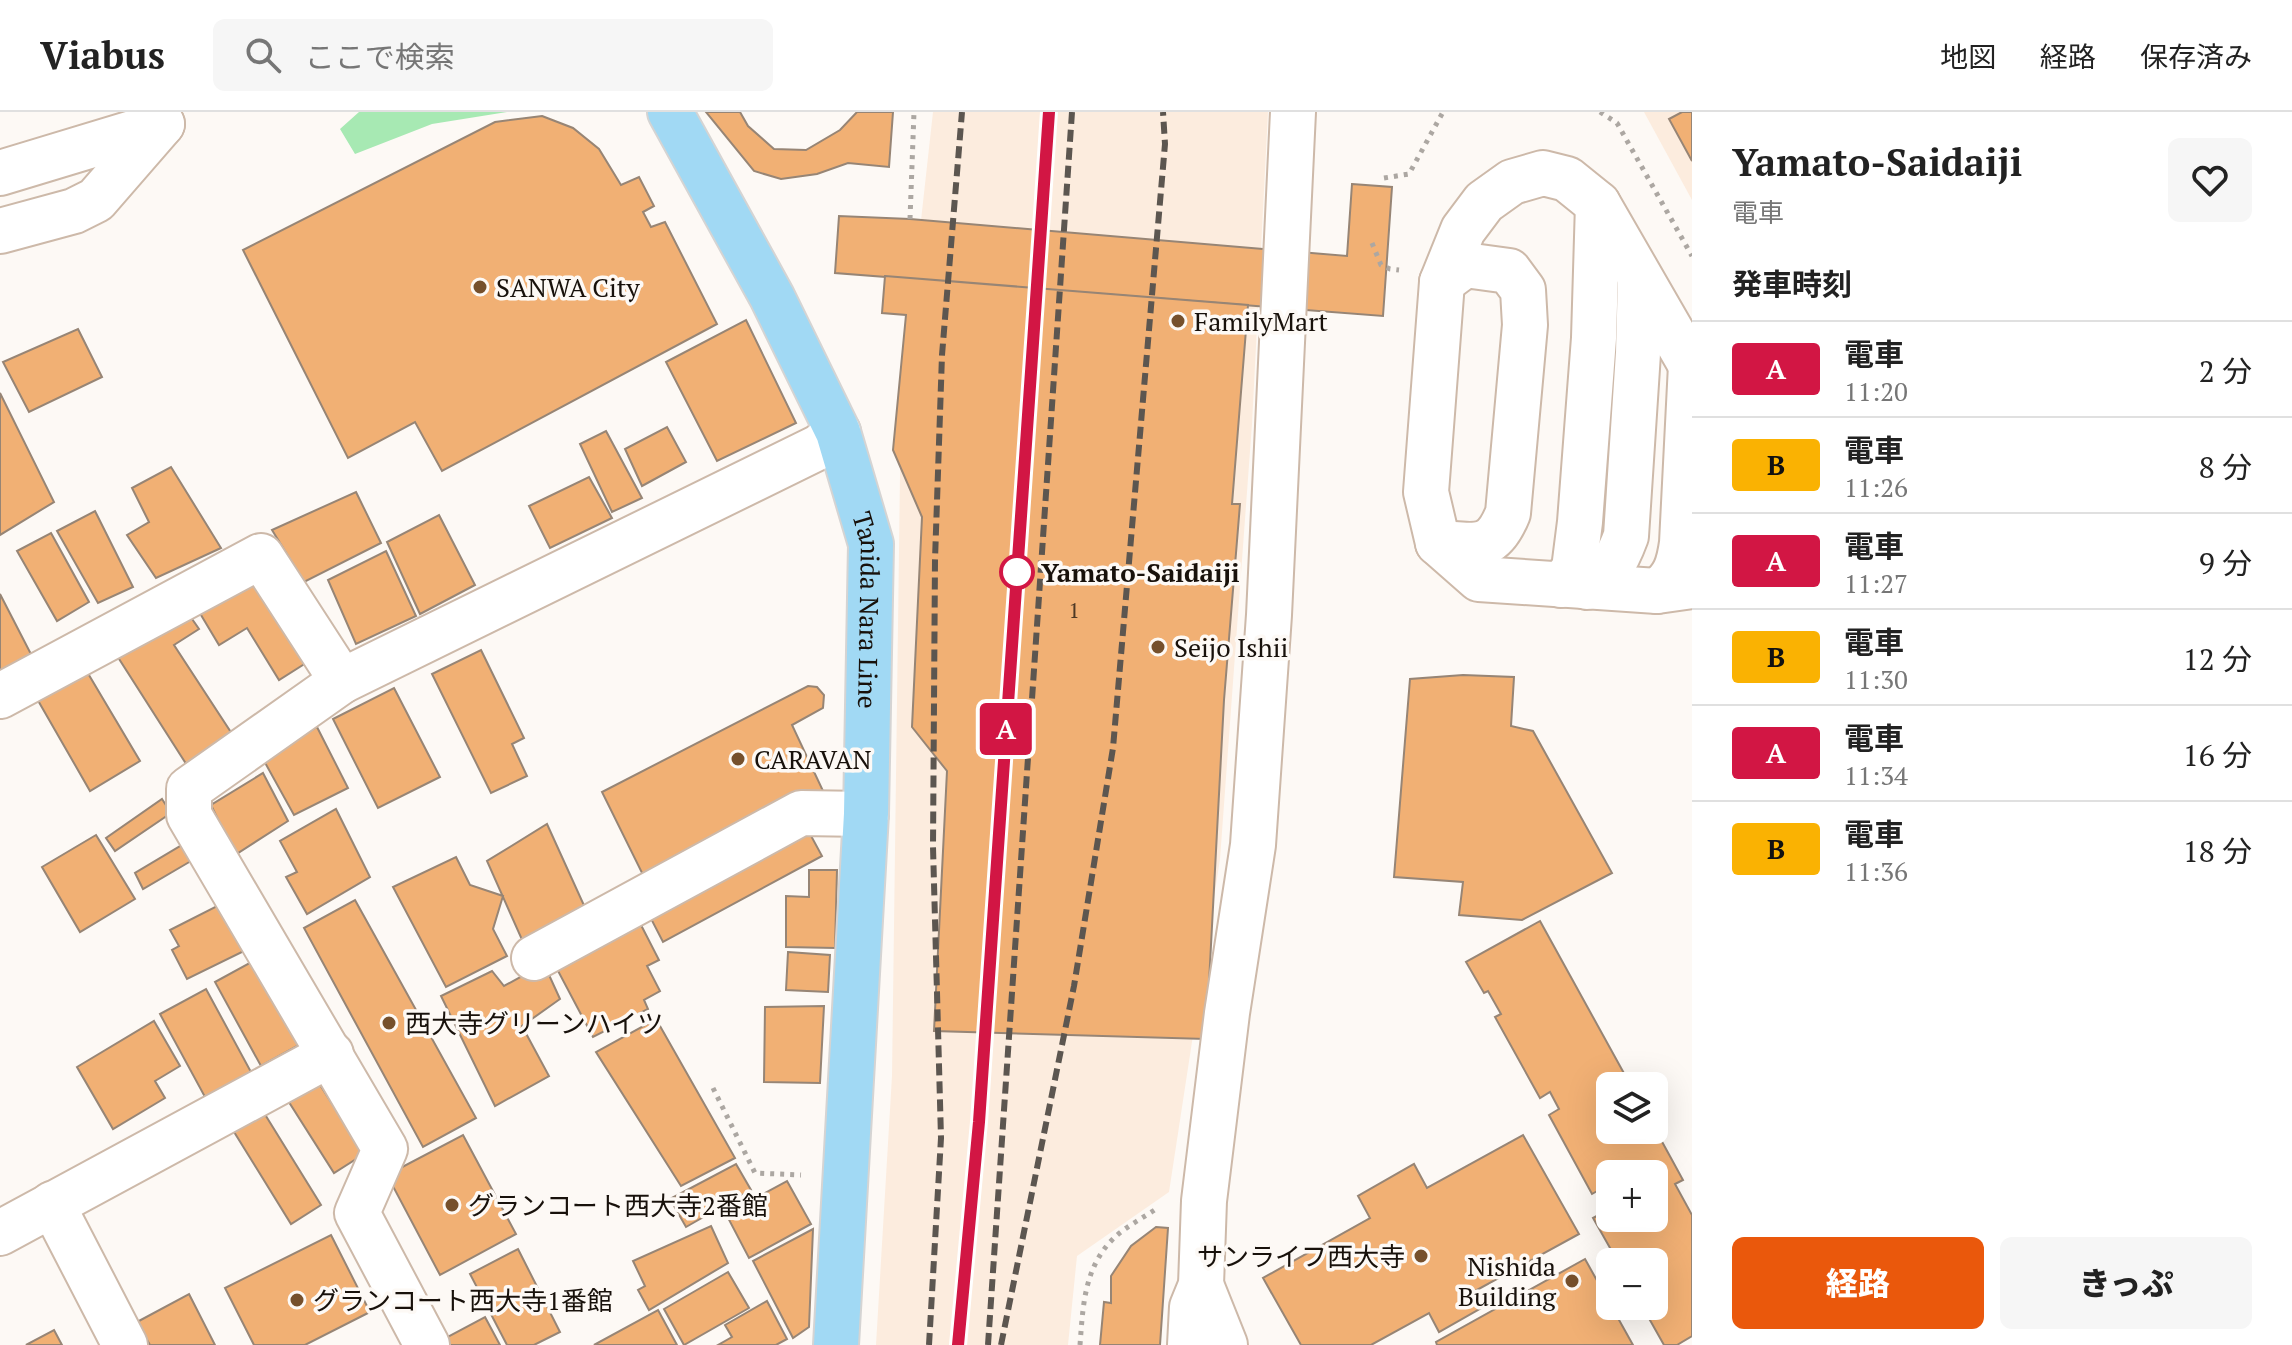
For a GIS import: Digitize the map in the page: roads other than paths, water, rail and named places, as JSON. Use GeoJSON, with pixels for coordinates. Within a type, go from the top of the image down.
{"type":"FeatureCollection","features":[{"type":"Feature","properties":{"kind":"main road","name":"Tanida Nara Line"},"geometry":{"type":"LineString","coordinates":[[670,112],[772,297],[838,432],[871,544],[866,814],[836,1345]]}},
{"type":"Feature","properties":{"kind":"street"},"geometry":{"type":"LineString","coordinates":[[1190,1345],[1192,1307],[1201,1285],[1204,1201],[1227,1013],[1253,845],[1269,615],[1293,112]]}},
{"type":"Feature","properties":{"kind":"street"},"geometry":{"type":"LineString","coordinates":[[0,173],[172,118]]}},
{"type":"Feature","properties":{"kind":"street"},"geometry":{"type":"LineString","coordinates":[[0,231],[74,211],[96,200],[172,118]]}},
{"type":"Feature","properties":{"kind":"street"},"geometry":{"type":"LineString","coordinates":[[1543,173],[1567,179],[1598,204],[1691,366],[1679,563],[1670,582],[1674,589],[1479,579],[1438,543],[1426,492],[1422,276],[1484,202],[1512,182],[1543,173]]}},
{"type":"Feature","properties":{"kind":"street"},"geometry":{"type":"LineString","coordinates":[[1574,586],[1594,338],[1598,204]]}},
{"type":"Feature","properties":{"kind":"street"},"geometry":{"type":"LineString","coordinates":[[1422,276],[1465,265],[1509,271],[1523,290],[1525,325],[1508,513],[1500,534],[1479,546],[1438,543]]}},
{"type":"Feature","properties":{"kind":"street"},"geometry":{"type":"LineString","coordinates":[[1574,586],[1608,574],[1626,536],[1640,278]]}},
{"type":"Feature","properties":{"kind":"street"},"geometry":{"type":"LineString","coordinates":[[427,1345],[357,1213],[385,1149],[189,815],[189,789],[342,681],[819,447],[838,432]]}},
{"type":"Feature","properties":{"kind":"street"},"geometry":{"type":"LineString","coordinates":[[0,696],[261,556],[342,681]]}},
{"type":"Feature","properties":{"kind":"street"},"geometry":{"type":"LineString","coordinates":[[534,958],[801,813],[866,814]]}},
{"type":"Feature","properties":{"kind":"street"},"geometry":{"type":"LineString","coordinates":[[0,1233],[331,1054]]}},
{"type":"Feature","properties":{"kind":"street"},"geometry":{"type":"LineString","coordinates":[[52,1204],[125,1345]]}},
{"type":"Feature","properties":{"kind":"street"},"geometry":{"type":"LineString","coordinates":[[1201,1285],[1225,1345]]}},
{"type":"Feature","properties":{"kind":"railway"},"geometry":{"type":"LineString","coordinates":[[929,1345],[941,1138],[933,847],[935,560],[942,355],[962,112]]}},
{"type":"Feature","properties":{"kind":"railway"},"geometry":{"type":"LineString","coordinates":[[958,1345],[979,1122],[1049,112]]}},
{"type":"Feature","properties":{"kind":"railway"},"geometry":{"type":"LineString","coordinates":[[988,1345],[1072,112]]}},
{"type":"Feature","properties":{"kind":"railway"},"geometry":{"type":"LineString","coordinates":[[1001,1345],[1074,986],[1113,748],[1165,144],[1163,112]]}},
{"type":"Feature","properties":{"kind":"train","name":"A"},"geometry":{"type":"LineString","coordinates":[[958,1345],[979,1122],[1049,112]]}},
{"type":"Feature","properties":{"kind":"place","name":"SANWA City"},"geometry":{"type":"Point","coordinates":[480,287]}},
{"type":"Feature","properties":{"kind":"place","name":"FamilyMart"},"geometry":{"type":"Point","coordinates":[1178,321]}},
{"type":"Feature","properties":{"kind":"place","name":"Yamato-Saidaiji"},"geometry":{"type":"Point","coordinates":[1017,572]}},
{"type":"Feature","properties":{"kind":"place","name":"Seijo Ishii"},"geometry":{"type":"Point","coordinates":[1158,647]}},
{"type":"Feature","properties":{"kind":"place","name":"CARAVAN"},"geometry":{"type":"Point","coordinates":[738,759]}},
{"type":"Feature","properties":{"kind":"place","name":"西大寺グリーンハイツ"},"geometry":{"type":"Point","coordinates":[389,1023]}},
{"type":"Feature","properties":{"kind":"place","name":"グランコート西大寺2番館"},"geometry":{"type":"Point","coordinates":[452,1205]}},
{"type":"Feature","properties":{"kind":"place","name":"サンライフ西大寺"},"geometry":{"type":"Point","coordinates":[1421,1256]}},
{"type":"Feature","properties":{"kind":"place","name":"Nishida Building"},"geometry":{"type":"Point","coordinates":[1572,1281]}},
{"type":"Feature","properties":{"kind":"place","name":"グランコート西大寺1番館"},"geometry":{"type":"Point","coordinates":[297,1300]}}]}
